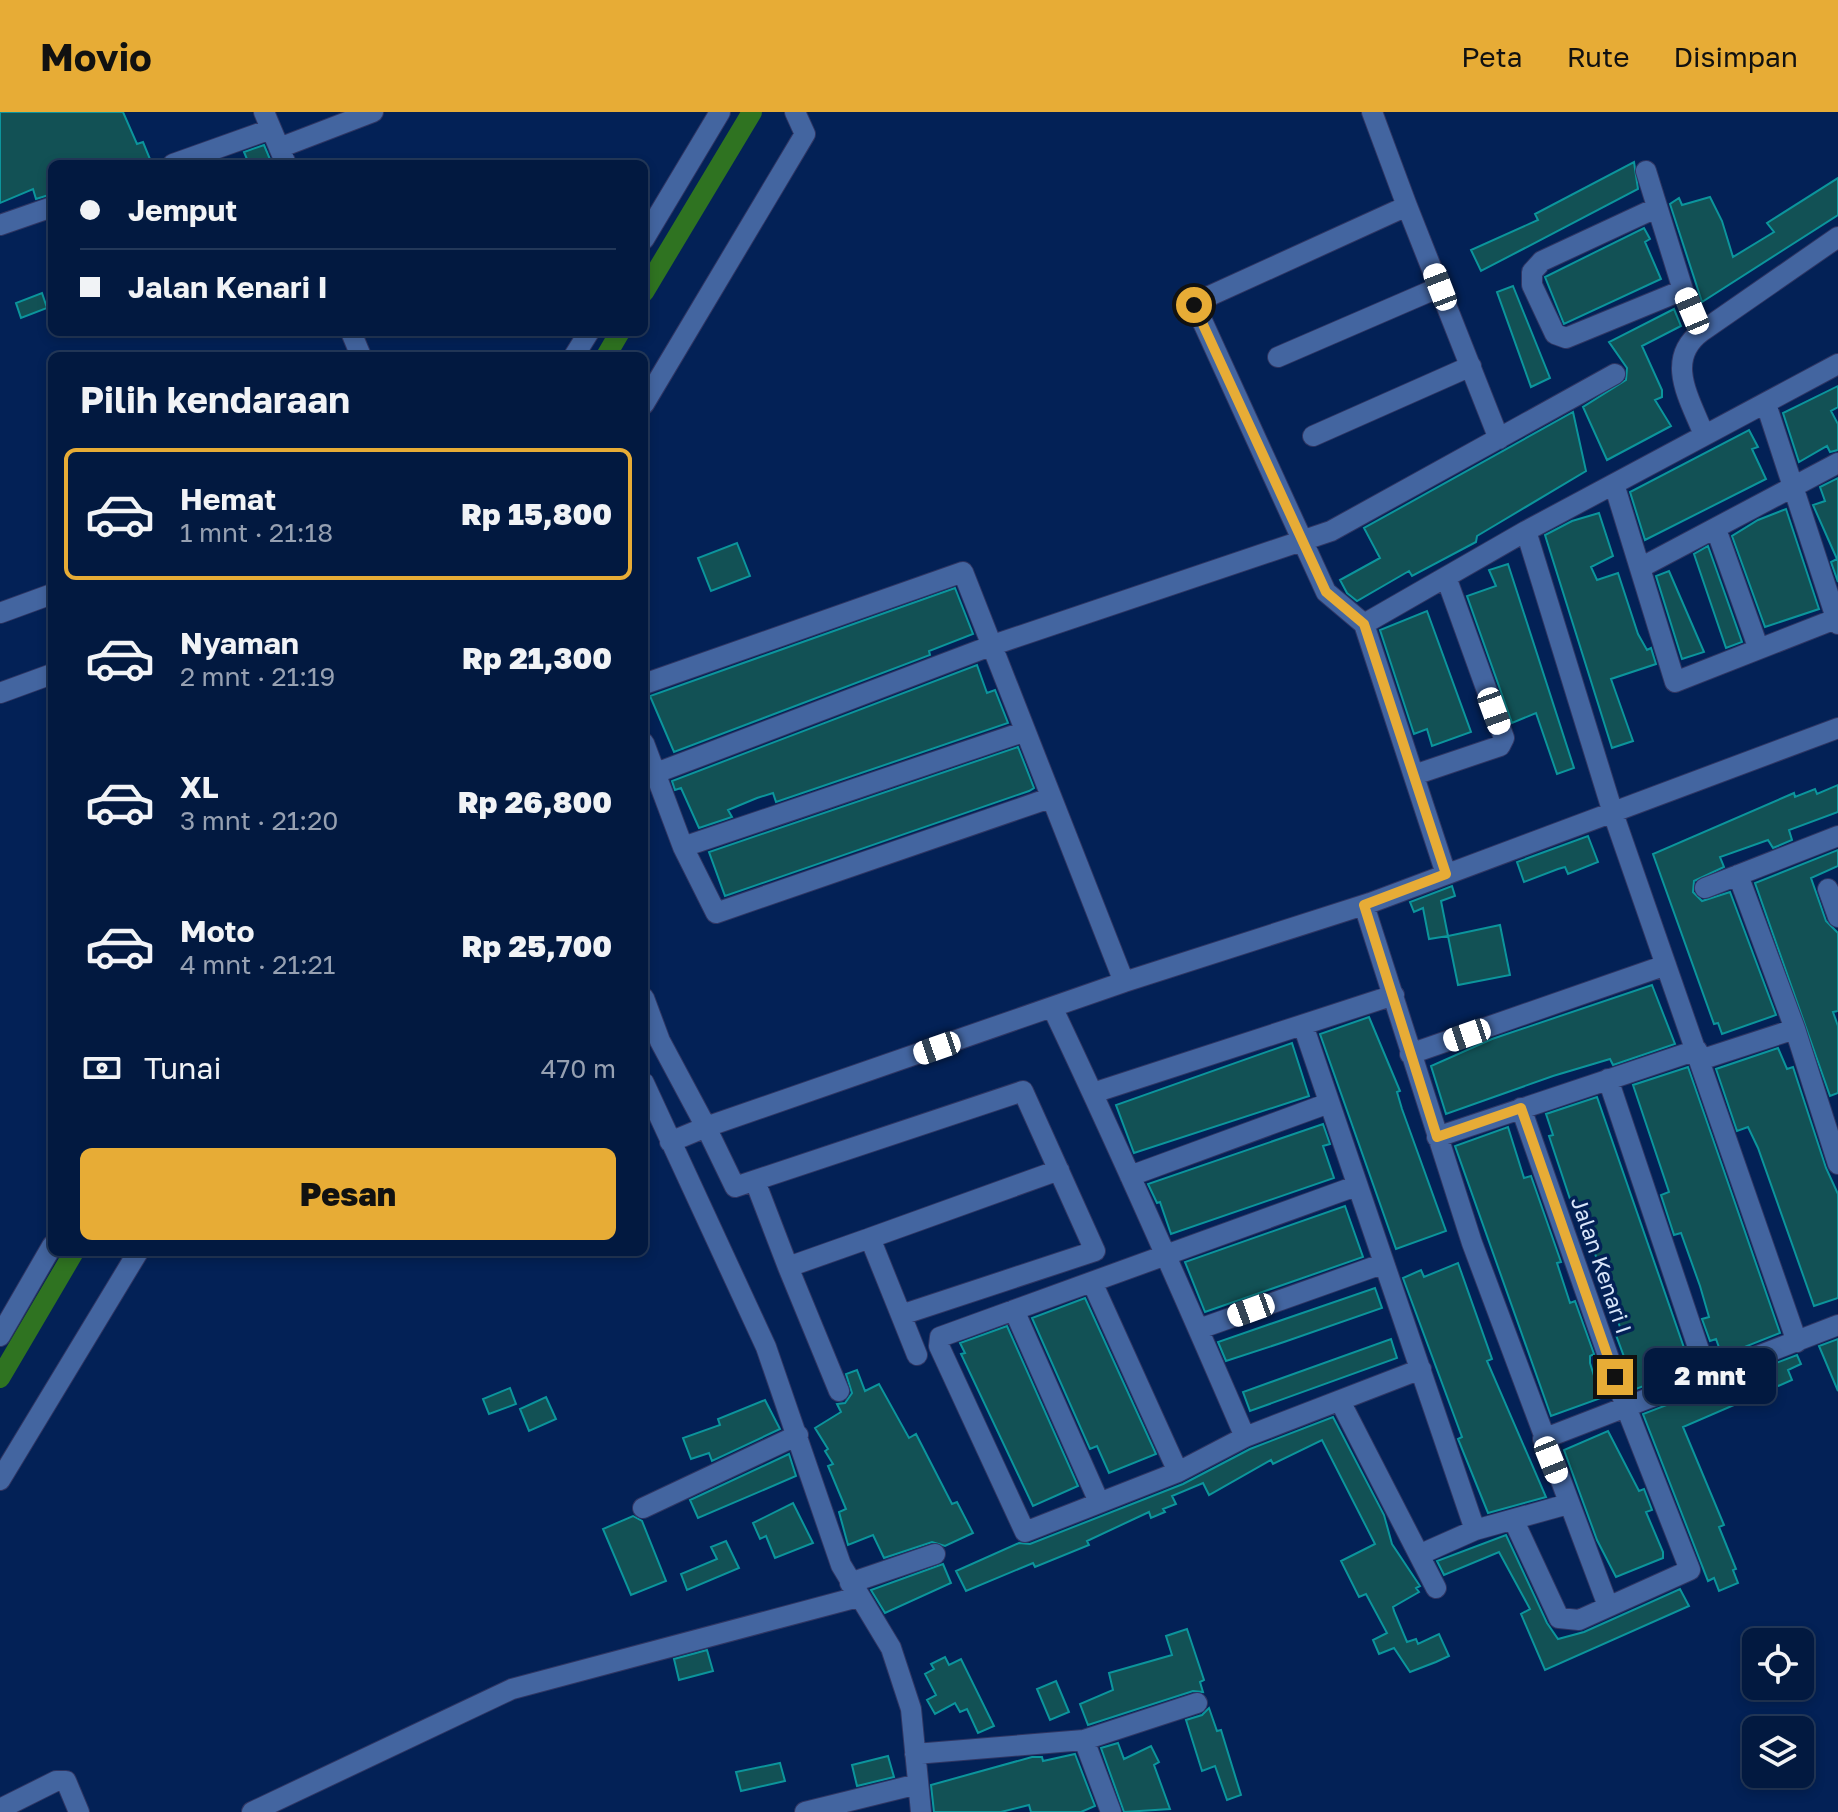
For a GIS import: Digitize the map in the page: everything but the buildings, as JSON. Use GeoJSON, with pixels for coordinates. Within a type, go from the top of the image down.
{"type":"FeatureCollection","features":[{"type":"Feature","properties":{"kind":"street"},"geometry":{"type":"LineString","coordinates":[[182,160],[268,120],[282,156],[373,112]]}},
{"type":"Feature","properties":{"kind":"street"},"geometry":{"type":"LineString","coordinates":[[648,232],[720,112]]}},
{"type":"Feature","properties":{"kind":"street"},"geometry":{"type":"LineString","coordinates":[[648,397],[805,134],[795,112]]}},
{"type":"Feature","properties":{"kind":"street"},"geometry":{"type":"LineString","coordinates":[[1372,112],[1499,439]]}},
{"type":"Feature","properties":{"kind":"street"},"geometry":{"type":"LineString","coordinates":[[1646,171],[1683,290],[1701,332]]}},
{"type":"Feature","properties":{"kind":"street"},"geometry":{"type":"LineString","coordinates":[[1407,206],[1194,303],[1326,592],[1364,624],[1446,874]]}},
{"type":"Feature","properties":{"kind":"street"},"geometry":{"type":"LineString","coordinates":[[0,225],[48,208]]}},
{"type":"Feature","properties":{"kind":"street"},"geometry":{"type":"LineString","coordinates":[[1656,208],[1542,261],[1532,272],[1532,285],[1555,334],[1566,338],[1683,290]]}},
{"type":"Feature","properties":{"kind":"street"},"geometry":{"type":"LineString","coordinates":[[1704,435],[1681,376],[1683,352],[1701,332],[1836,244]]}},
{"type":"Feature","properties":{"kind":"street"},"geometry":{"type":"LineString","coordinates":[[1278,357],[1440,287]]}},
{"type":"Feature","properties":{"kind":"street"},"geometry":{"type":"LineString","coordinates":[[1364,624],[1526,531],[1838,364]]}},
{"type":"Feature","properties":{"kind":"street"},"geometry":{"type":"LineString","coordinates":[[1313,436],[1471,366]]}},
{"type":"Feature","properties":{"kind":"street"},"geometry":{"type":"LineString","coordinates":[[656,773],[993,645],[1302,541],[1381,506],[1615,374]]}},
{"type":"Feature","properties":{"kind":"street"},"geometry":{"type":"LineString","coordinates":[[1614,484],[1675,682],[1758,647],[1838,620],[1766,404]]}},
{"type":"Feature","properties":{"kind":"street"},"geometry":{"type":"LineString","coordinates":[[1640,568],[1838,463]]}},
{"type":"Feature","properties":{"kind":"street"},"geometry":{"type":"LineString","coordinates":[[1716,529],[1758,647]]}},
{"type":"Feature","properties":{"kind":"street"},"geometry":{"type":"LineString","coordinates":[[1526,531],[1613,813],[1797,1342]]}},
{"type":"Feature","properties":{"kind":"street"},"geometry":{"type":"LineString","coordinates":[[648,683],[963,572],[993,645],[1023,732],[1124,982]]}},
{"type":"Feature","properties":{"kind":"street"},"geometry":{"type":"LineString","coordinates":[[1414,775],[1500,746],[1504,738],[1446,577]]}},
{"type":"Feature","properties":{"kind":"street"},"geometry":{"type":"LineString","coordinates":[[0,613],[48,595]]}},
{"type":"Feature","properties":{"kind":"street"},"geometry":{"type":"LineString","coordinates":[[0,693],[48,675]]}},
{"type":"Feature","properties":{"kind":"street"},"geometry":{"type":"LineString","coordinates":[[670,1142],[1124,982],[1364,905],[1838,728]]}},
{"type":"Feature","properties":{"kind":"street"},"geometry":{"type":"LineString","coordinates":[[683,847],[1023,732]]}},
{"type":"Feature","properties":{"kind":"street"},"geometry":{"type":"LineString","coordinates":[[648,753],[683,847],[716,913],[1050,798]]}},
{"type":"Feature","properties":{"kind":"street"},"geometry":{"type":"LineString","coordinates":[[1705,888],[1838,836]]}},
{"type":"Feature","properties":{"kind":"street"},"geometry":{"type":"LineString","coordinates":[[1738,875],[1830,1113],[1838,1164]]}},
{"type":"Feature","properties":{"kind":"street"},"geometry":{"type":"LineString","coordinates":[[1828,889],[1838,917]]}},
{"type":"Feature","properties":{"kind":"street"},"geometry":{"type":"LineString","coordinates":[[1364,905],[1437,1137],[1543,1439],[1608,1606],[1579,1620],[1559,1618],[1514,1521]]}},
{"type":"Feature","properties":{"kind":"street"},"geometry":{"type":"LineString","coordinates":[[1410,1054],[1666,965]]}},
{"type":"Feature","properties":{"kind":"street"},"geometry":{"type":"LineString","coordinates":[[1093,1093],[1394,995]]}},
{"type":"Feature","properties":{"kind":"street"},"geometry":{"type":"LineString","coordinates":[[648,1009],[660,1041],[735,1187],[1023,1091],[1095,1251],[901,1315]]}},
{"type":"Feature","properties":{"kind":"street"},"geometry":{"type":"LineString","coordinates":[[1053,1009],[1245,1437]]}},
{"type":"Feature","properties":{"kind":"street"},"geometry":{"type":"LineString","coordinates":[[1303,1025],[1475,1530]]}},
{"type":"Feature","properties":{"kind":"street"},"geometry":{"type":"LineString","coordinates":[[1437,1137],[1608,1079],[1795,1029]]}},
{"type":"Feature","properties":{"kind":"street"},"geometry":{"type":"LineString","coordinates":[[1608,1079],[1708,1377]]}},
{"type":"Feature","properties":{"kind":"street"},"geometry":{"type":"LineString","coordinates":[[648,1092],[766,1347],[854,1590],[891,1648],[903,1681],[921,1812]]}},
{"type":"Feature","properties":{"kind":"street"},"geometry":{"type":"LineString","coordinates":[[1130,1176],[1329,1103]]}},
{"type":"Feature","properties":{"kind":"street","name":"Jalan Kenari I"},"geometry":{"type":"LineString","coordinates":[[1521,1108],[1626,1407],[1690,1570],[1608,1606]]}},
{"type":"Feature","properties":{"kind":"street"},"geometry":{"type":"LineString","coordinates":[[788,1267],[1059,1170]]}},
{"type":"Feature","properties":{"kind":"street"},"geometry":{"type":"LineString","coordinates":[[755,1181],[839,1391]]}},
{"type":"Feature","properties":{"kind":"street"},"geometry":{"type":"LineString","coordinates":[[1356,1186],[940,1337],[937,1341],[1022,1531],[1178,1472],[1245,1437],[1421,1369]]}},
{"type":"Feature","properties":{"kind":"street"},"geometry":{"type":"LineString","coordinates":[[870,1238],[917,1355]]}},
{"type":"Feature","properties":{"kind":"street"},"geometry":{"type":"LineString","coordinates":[[0,1336],[48,1253]]}},
{"type":"Feature","properties":{"kind":"street"},"geometry":{"type":"LineString","coordinates":[[0,1480],[136,1256]]}},
{"type":"Feature","properties":{"kind":"street"},"geometry":{"type":"LineString","coordinates":[[1199,1329],[1382,1264]]}},
{"type":"Feature","properties":{"kind":"street"},"geometry":{"type":"LineString","coordinates":[[1092,1282],[1178,1472]]}},
{"type":"Feature","properties":{"kind":"street"},"geometry":{"type":"LineString","coordinates":[[1014,1310],[1099,1502]]}},
{"type":"Feature","properties":{"kind":"street"},"geometry":{"type":"LineString","coordinates":[[1543,1439],[1838,1325]]}},
{"type":"Feature","properties":{"kind":"street"},"geometry":{"type":"LineString","coordinates":[[1340,1401],[1436,1588]]}},
{"type":"Feature","properties":{"kind":"street"},"geometry":{"type":"LineString","coordinates":[[643,1508],[798,1435]]}},
{"type":"Feature","properties":{"kind":"street"},"geometry":{"type":"LineString","coordinates":[[1421,1554],[1475,1530],[1568,1504]]}},
{"type":"Feature","properties":{"kind":"street"},"geometry":{"type":"LineString","coordinates":[[252,1812],[512,1689],[854,1590],[935,1554]]}},
{"type":"Feature","properties":{"kind":"street"},"geometry":{"type":"LineString","coordinates":[[915,1754],[1084,1740],[1197,1703]]}},
{"type":"Feature","properties":{"kind":"street"},"geometry":{"type":"LineString","coordinates":[[1084,1740],[1111,1812]]}},
{"type":"Feature","properties":{"kind":"street"},"geometry":{"type":"LineString","coordinates":[[0,1809],[56,1781],[66,1781],[79,1812]]}},
{"type":"Feature","properties":{"kind":"street"},"geometry":{"type":"LineString","coordinates":[[805,1812],[918,1784]]}},
{"type":"Feature","properties":{"kind":"waterway"},"geometry":{"type":"LineString","coordinates":[[648,285],[752,112]]}},
{"type":"Feature","properties":{"kind":"waterway"},"geometry":{"type":"LineString","coordinates":[[608,352],[618,336]]}},
{"type":"Feature","properties":{"kind":"waterway"},"geometry":{"type":"LineString","coordinates":[[0,1378],[72,1256]]}},
{"type":"Feature","properties":{"kind":"route"},"geometry":{"type":"LineString","coordinates":[[1194,305],[1326,592],[1364,624],[1446,874],[1364,905],[1437,1137],[1521,1108],[1615,1377]]}}]}
